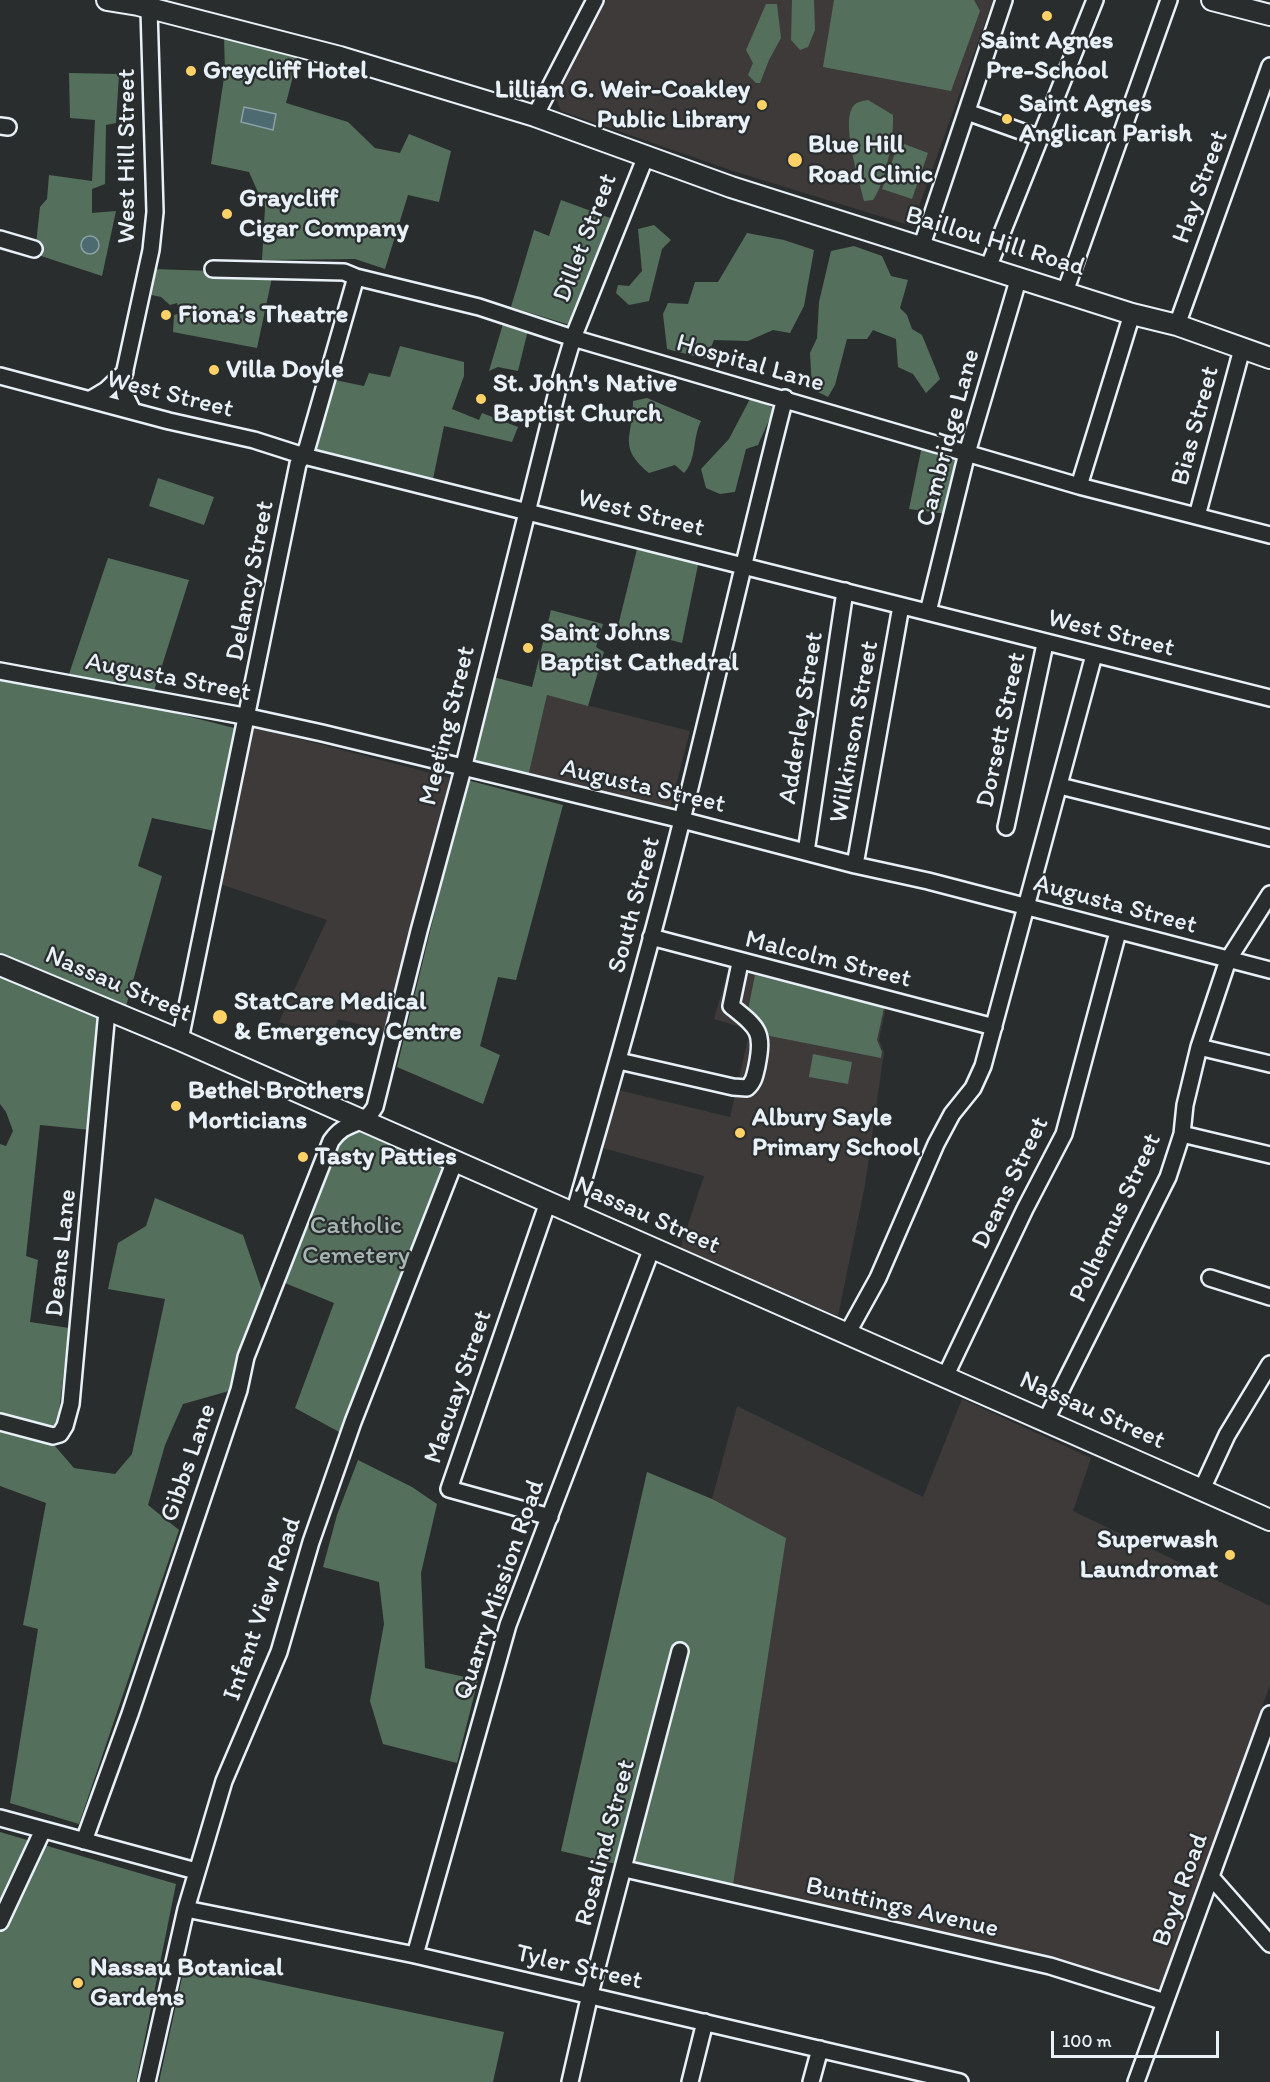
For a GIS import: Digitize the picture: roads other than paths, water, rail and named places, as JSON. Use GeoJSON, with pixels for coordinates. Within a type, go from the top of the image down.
{"type":"FeatureCollection","features":[{"type":"Feature","properties":{"kind":"main road"},"geometry":{"type":"LineString","coordinates":[[1212,0],[1270,15]]}},
{"type":"Feature","properties":{"kind":"main road","name":"Baillou Hill Road"},"geometry":{"type":"LineString","coordinates":[[137,4],[340,57],[535,116],[731,187],[1132,314],[1177,325],[1270,358]]}},
{"type":"Feature","properties":{"kind":"main road","name":"Nassau Street"},"geometry":{"type":"LineString","coordinates":[[0,965],[180,1040],[1270,1520]]}},
{"type":"Feature","properties":{"kind":"street"},"geometry":{"type":"LineString","coordinates":[[535,116],[595,0]]}},
{"type":"Feature","properties":{"kind":"street"},"geometry":{"type":"LineString","coordinates":[[921,248],[1004,0]]}},
{"type":"Feature","properties":{"kind":"street"},"geometry":{"type":"LineString","coordinates":[[988,268],[1095,0]]}},
{"type":"Feature","properties":{"kind":"street"},"geometry":{"type":"LineString","coordinates":[[1065,292],[1169,0]]}},
{"type":"Feature","properties":{"kind":"street","name":"West Hill Street"},"geometry":{"type":"LineString","coordinates":[[134,411],[125,396],[124,372],[151,250],[155,212],[137,4]]}},
{"type":"Feature","properties":{"kind":"street","name":"Hay Street"},"geometry":{"type":"LineString","coordinates":[[1177,325],[1270,66]]}},
{"type":"Feature","properties":{"kind":"street"},"geometry":{"type":"LineString","coordinates":[[967,112],[1040,138]]}},
{"type":"Feature","properties":{"kind":"street","name":"Dillet Street"},"geometry":{"type":"LineString","coordinates":[[573,338],[646,156]]}},
{"type":"Feature","properties":{"kind":"street"},"geometry":{"type":"LineString","coordinates":[[0,239],[34,249]]}},
{"type":"Feature","properties":{"kind":"street","name":"Hospital Lane"},"geometry":{"type":"LineString","coordinates":[[213,269],[344,272],[356,277],[479,307],[573,338],[785,398],[1079,486],[1270,536]]}},
{"type":"Feature","properties":{"kind":"street","name":"Delancy Street"},"geometry":{"type":"LineString","coordinates":[[180,1040],[249,717],[298,464],[304,456],[356,277]]}},
{"type":"Feature","properties":{"kind":"street","name":"Cambridge Lane"},"geometry":{"type":"LineString","coordinates":[[928,612],[967,453],[1019,277]]}},
{"type":"Feature","properties":{"kind":"street"},"geometry":{"type":"LineString","coordinates":[[1079,486],[1132,314]]}},
{"type":"Feature","properties":{"kind":"street","name":"Meeting Street"},"geometry":{"type":"LineString","coordinates":[[363,1121],[375,1107],[463,769],[548,425],[573,338]]}},
{"type":"Feature","properties":{"kind":"street","name":"Bias Street"},"geometry":{"type":"LineString","coordinates":[[1197,516],[1242,349]]}},
{"type":"Feature","properties":{"kind":"street"},"geometry":{"type":"LineString","coordinates":[[91,399],[106,390],[124,372]]}},
{"type":"Feature","properties":{"kind":"street","name":"West Street"},"geometry":{"type":"LineString","coordinates":[[0,376],[254,440],[304,456],[742,564],[1045,644],[1270,698]]}},
{"type":"Feature","properties":{"kind":"street","name":"South Street"},"geometry":{"type":"LineString","coordinates":[[574,1213],[619,1060],[682,820],[742,564],[785,398]]}},
{"type":"Feature","properties":{"kind":"street","name":"Adderley Street"},"geometry":{"type":"LineString","coordinates":[[806,852],[845,591]]}},
{"type":"Feature","properties":{"kind":"street","name":"Wilkinson Street"},"geometry":{"type":"LineString","coordinates":[[855,866],[901,606]]}},
{"type":"Feature","properties":{"kind":"street","name":"Dorsett Street"},"geometry":{"type":"LineString","coordinates":[[1005,827],[1045,644]]}},
{"type":"Feature","properties":{"kind":"street"},"geometry":{"type":"LineString","coordinates":[[847,1334],[878,1278],[936,1144],[952,1114],[973,1088],[983,1066],[1094,655]]}},
{"type":"Feature","properties":{"kind":"street","name":"Augusta Street"},"geometry":{"type":"LineString","coordinates":[[0,671],[249,717],[682,820],[855,866],[928,881],[1270,970]]}},
{"type":"Feature","properties":{"kind":"street"},"geometry":{"type":"LineString","coordinates":[[1060,786],[1270,838]]}},
{"type":"Feature","properties":{"kind":"street","name":"Polhemus Street"},"geometry":{"type":"LineString","coordinates":[[1046,1420],[1168,1178],[1182,1134],[1185,1105],[1199,1047],[1228,960],[1270,894]]}},
{"type":"Feature","properties":{"kind":"street","name":"Deans Street"},"geometry":{"type":"LineString","coordinates":[[945,1377],[1025,1209],[1064,1134],[1118,932]]}},
{"type":"Feature","properties":{"kind":"street","name":"Malcolm Street"},"geometry":{"type":"LineString","coordinates":[[651,937],[740,963],[994,1028]]}},
{"type":"Feature","properties":{"kind":"street"},"geometry":{"type":"LineString","coordinates":[[619,1060],[733,1087],[747,1088],[753,1083],[762,1043],[757,1026],[731,1006],[740,963]]}},
{"type":"Feature","properties":{"kind":"street","name":"Deans Lane"},"geometry":{"type":"LineString","coordinates":[[0,1422],[53,1436],[60,1434],[65,1426],[71,1404],[107,1011]]}},
{"type":"Feature","properties":{"kind":"street"},"geometry":{"type":"LineString","coordinates":[[1199,1047],[1270,1064]]}},
{"type":"Feature","properties":{"kind":"street","name":"Gibbs Lane"},"geometry":{"type":"LineString","coordinates":[[84,1841],[130,1714],[239,1390],[246,1358],[291,1238],[331,1141],[346,1125],[363,1121]]}},
{"type":"Feature","properties":{"kind":"street"},"geometry":{"type":"LineString","coordinates":[[1182,1134],[1270,1155]]}},
{"type":"Feature","properties":{"kind":"street","name":"Infant View Road"},"geometry":{"type":"LineString","coordinates":[[147,2082],[186,1909],[224,1781],[279,1652],[311,1542],[353,1422],[455,1161]]}},
{"type":"Feature","properties":{"kind":"street","name":"Macuay Street"},"geometry":{"type":"LineString","coordinates":[[548,1202],[449,1489],[550,1517]]}},
{"type":"Feature","properties":{"kind":"street","name":"Quarry Mission Road"},"geometry":{"type":"LineString","coordinates":[[415,1955],[490,1682],[508,1625],[652,1248]]}},
{"type":"Feature","properties":{"kind":"street"},"geometry":{"type":"LineString","coordinates":[[1210,1278],[1270,1297]]}},
{"type":"Feature","properties":{"kind":"street"},"geometry":{"type":"LineString","coordinates":[[1202,1489],[1227,1435],[1270,1364]]}},
{"type":"Feature","properties":{"kind":"street","name":"Rosalind Street"},"geometry":{"type":"LineString","coordinates":[[570,2082],[590,1994],[625,1869],[680,1651]]}},
{"type":"Feature","properties":{"kind":"street","name":"Boyd Road"},"geometry":{"type":"LineString","coordinates":[[1136,2082],[1270,1714]]}},
{"type":"Feature","properties":{"kind":"street"},"geometry":{"type":"LineString","coordinates":[[0,1818],[196,1870]]}},
{"type":"Feature","properties":{"kind":"street"},"geometry":{"type":"LineString","coordinates":[[0,1922],[43,1830]]}},
{"type":"Feature","properties":{"kind":"street","name":"Bunttings Avenue"},"geometry":{"type":"LineString","coordinates":[[625,1869],[1050,1966],[1165,2002]]}},
{"type":"Feature","properties":{"kind":"street"},"geometry":{"type":"LineString","coordinates":[[1211,1877],[1270,1944]]}},
{"type":"Feature","properties":{"kind":"street","name":"Tyler Street"},"geometry":{"type":"LineString","coordinates":[[186,1909],[415,1955],[590,1994],[820,2049],[932,2079],[960,2082]]}},
{"type":"Feature","properties":{"kind":"street"},"geometry":{"type":"LineString","coordinates":[[690,2082],[705,2022]]}},
{"type":"Feature","properties":{"kind":"street"},"geometry":{"type":"LineString","coordinates":[[811,2082],[820,2049]]}},
{"type":"Feature","properties":{"kind":"water"},"geometry":{"type":"Polygon","coordinates":[[[244,107],[276,114],[273,130],[241,122],[244,107]]]}},
{"type":"Feature","properties":{"kind":"water"},"geometry":{"type":"Polygon","coordinates":[[[90,236],[98,241],[99,245],[94,253],[90,254],[82,249],[81,245],[86,237],[90,236]]]}},
{"type":"Feature","properties":{"kind":"place","name":"Saint Agnes Pre-School"},"geometry":{"type":"Point","coordinates":[1047,16]}},
{"type":"Feature","properties":{"kind":"place","name":"Greycliff Hotel"},"geometry":{"type":"Point","coordinates":[191,71]}},
{"type":"Feature","properties":{"kind":"place","name":"Lillian G. Weir-Coakley Public Library"},"geometry":{"type":"Point","coordinates":[762,105]}},
{"type":"Feature","properties":{"kind":"place","name":"Saint Agnes Anglican Parish"},"geometry":{"type":"Point","coordinates":[1007,119]}},
{"type":"Feature","properties":{"kind":"place","name":"Blue Hill Road Clinic"},"geometry":{"type":"Point","coordinates":[795,160]}},
{"type":"Feature","properties":{"kind":"place","name":"Graycliff Cigar Company"},"geometry":{"type":"Point","coordinates":[227,214]}},
{"type":"Feature","properties":{"kind":"place","name":"Fiona’s Theatre"},"geometry":{"type":"Point","coordinates":[166,315]}},
{"type":"Feature","properties":{"kind":"place","name":"Villa Doyle"},"geometry":{"type":"Point","coordinates":[214,370]}},
{"type":"Feature","properties":{"kind":"place","name":"St. John's Native Baptist Church"},"geometry":{"type":"Point","coordinates":[481,399]}},
{"type":"Feature","properties":{"kind":"place","name":"Saint Johns Baptist Cathedral"},"geometry":{"type":"Point","coordinates":[528,648]}},
{"type":"Feature","properties":{"kind":"place","name":"StatCare Medical & Emergency Centre"},"geometry":{"type":"Point","coordinates":[220,1017]}},
{"type":"Feature","properties":{"kind":"place","name":"Bethel Brothers Morticians"},"geometry":{"type":"Point","coordinates":[176,1106]}},
{"type":"Feature","properties":{"kind":"place","name":"Albury Sayle Primary School"},"geometry":{"type":"Point","coordinates":[740,1133]}},
{"type":"Feature","properties":{"kind":"place","name":"Tasty Patties"},"geometry":{"type":"Point","coordinates":[303,1157]}},
{"type":"Feature","properties":{"kind":"place","name":"Superwash Laundromat"},"geometry":{"type":"Point","coordinates":[1230,1555]}},
{"type":"Feature","properties":{"kind":"place","name":"Nassau Botanical Gardens"},"geometry":{"type":"Point","coordinates":[78,1983]}},
{"type":"Feature","properties":{"kind":"park label","name":"Catholic Cemetery"},"geometry":{"type":"Point","coordinates":[356,1241]}}]}
